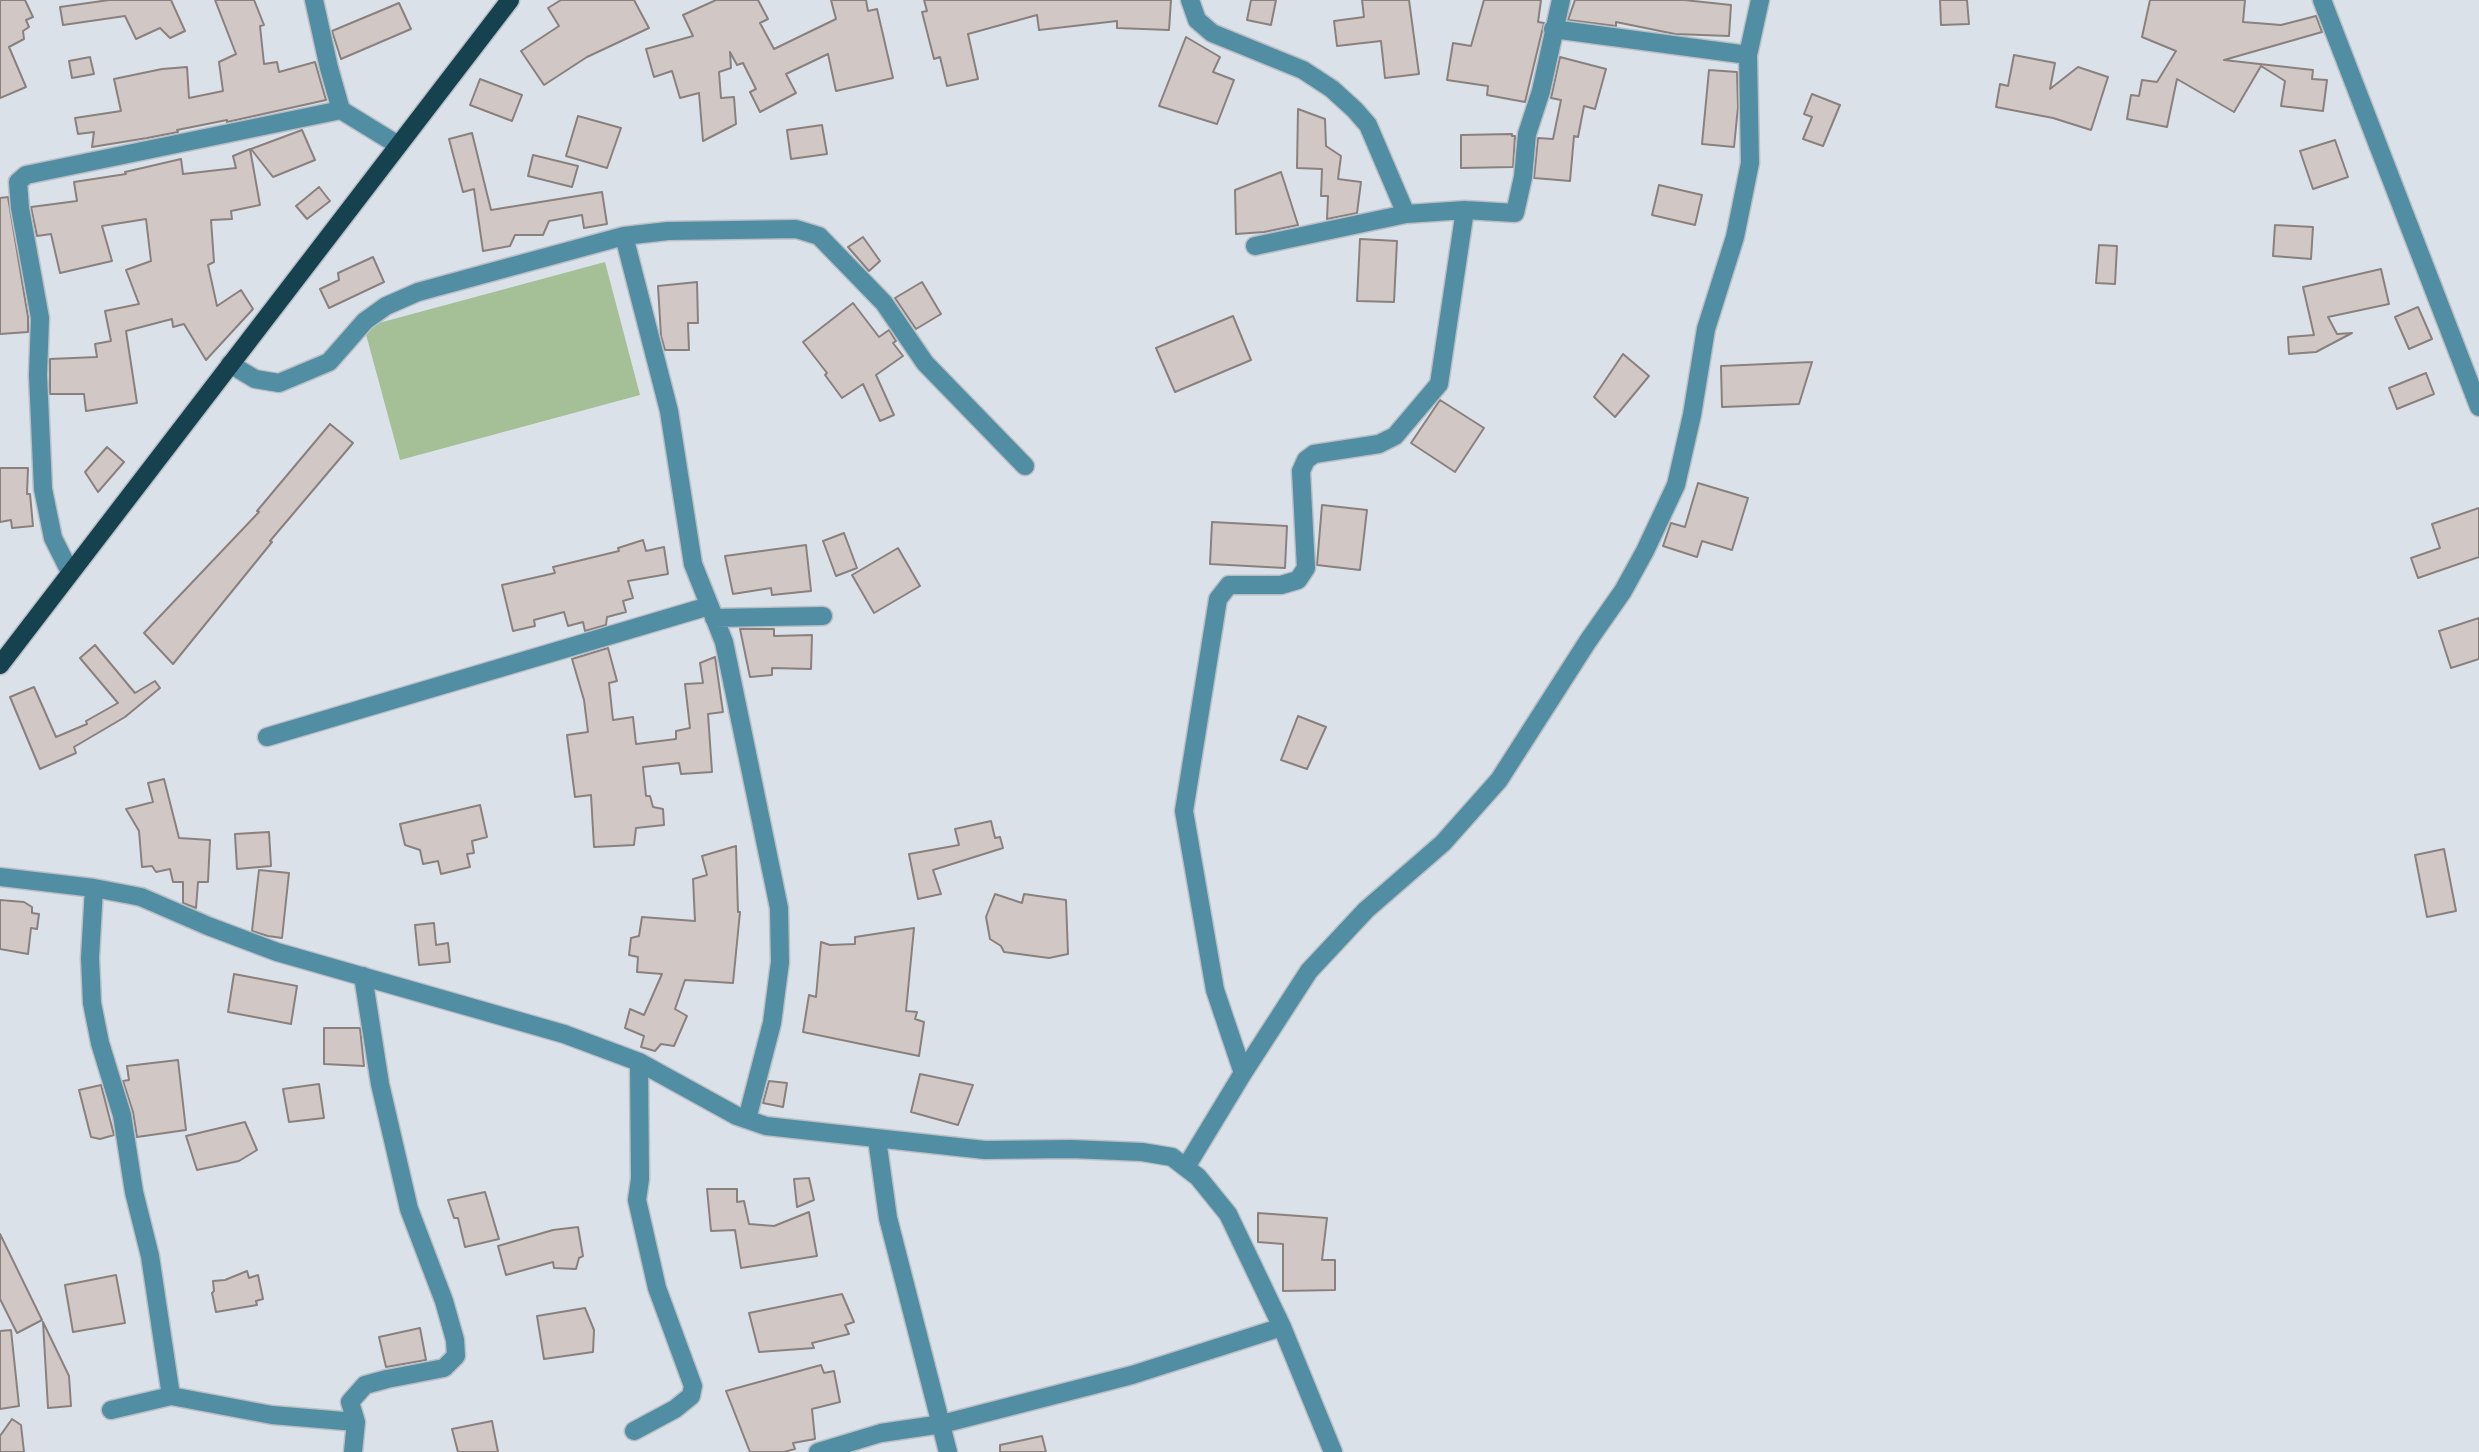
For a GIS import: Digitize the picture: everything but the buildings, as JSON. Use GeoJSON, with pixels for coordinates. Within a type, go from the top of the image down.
{"type":"FeatureCollection","features":[{"type":"Feature","properties":{"kind":"main road"},"geometry":{"type":"LineString","coordinates":[[0,665],[510,0]]}},
{"type":"Feature","properties":{"kind":"street"},"geometry":{"type":"LineString","coordinates":[[314,0],[341,110],[398,145]]}},
{"type":"Feature","properties":{"kind":"street"},"geometry":{"type":"LineString","coordinates":[[1190,0],[1197,20],[1212,33],[1303,70],[1332,89],[1355,110],[1368,125],[1406,214]]}},
{"type":"Feature","properties":{"kind":"street"},"geometry":{"type":"LineString","coordinates":[[1255,246],[1406,214],[1465,210],[1515,213],[1527,134],[1541,91],[1553,29],[1562,0]]}},
{"type":"Feature","properties":{"kind":"street"},"geometry":{"type":"LineString","coordinates":[[1186,1167],[1309,971],[1366,910],[1443,843],[1499,780],[1580,652],[1623,591],[1645,551],[1676,485],[1692,415],[1706,329],[1735,237],[1751,163],[1748,55],[1760,0]]}},
{"type":"Feature","properties":{"kind":"street"},"geometry":{"type":"LineString","coordinates":[[2322,0],[2477,399]]}},
{"type":"Feature","properties":{"kind":"street"},"geometry":{"type":"LineString","coordinates":[[1553,29],[1748,55]]}},
{"type":"Feature","properties":{"kind":"street"},"geometry":{"type":"LineString","coordinates":[[70,572],[53,538],[43,489],[38,375],[40,318],[20,208],[18,182],[26,175],[341,110]]}},
{"type":"Feature","properties":{"kind":"street"},"geometry":{"type":"LineString","coordinates":[[1243,1073],[1215,989],[1184,811],[1218,598],[1229,586],[1263,583],[1281,585],[1298,580],[1306,568],[1301,471],[1306,460],[1314,454],[1379,444],[1395,436],[1439,384],[1465,210]]}},
{"type":"Feature","properties":{"kind":"street"},"geometry":{"type":"LineString","coordinates":[[230,363],[256,379],[279,383],[329,362],[365,321],[386,306],[418,292],[624,236],[668,231],[796,229],[819,236],[884,303],[925,363],[1025,466]]}},
{"type":"Feature","properties":{"kind":"street"},"geometry":{"type":"LineString","coordinates":[[624,236],[669,411],[693,564],[724,642],[779,908],[780,962],[772,1023],[747,1119]]}},
{"type":"Feature","properties":{"kind":"street"},"geometry":{"type":"LineString","coordinates":[[267,737],[712,612],[823,616]]}},
{"type":"Feature","properties":{"kind":"street"},"geometry":{"type":"LineString","coordinates":[[0,877],[94,888],[141,897],[277,952],[564,1034],[639,1062],[747,1119],[766,1126],[985,1150],[1071,1149],[1142,1152],[1172,1157],[1186,1167],[1228,1214],[1282,1327],[1333,1452]]}},
{"type":"Feature","properties":{"kind":"street"},"geometry":{"type":"LineString","coordinates":[[94,888],[90,958],[92,1003],[100,1043],[122,1115],[134,1192],[150,1256],[171,1396]]}},
{"type":"Feature","properties":{"kind":"street"},"geometry":{"type":"LineString","coordinates":[[353,1452],[356,1422],[350,1402],[365,1385],[444,1368],[456,1356],[455,1340],[444,1301],[409,1209],[380,1084],[363,976]]}},
{"type":"Feature","properties":{"kind":"street"},"geometry":{"type":"LineString","coordinates":[[634,1431],[683,1403],[691,1396],[693,1386],[657,1288],[637,1200],[640,1179],[639,1062]]}},
{"type":"Feature","properties":{"kind":"street"},"geometry":{"type":"LineString","coordinates":[[877,1139],[888,1217],[948,1452]]}},
{"type":"Feature","properties":{"kind":"street"},"geometry":{"type":"LineString","coordinates":[[818,1452],[881,1433],[942,1424],[1132,1375],[1282,1327]]}},
{"type":"Feature","properties":{"kind":"street"},"geometry":{"type":"LineString","coordinates":[[110,1410],[171,1396],[271,1415],[356,1422]]}},
{"type":"Feature","properties":{"kind":"green space"},"geometry":{"type":"Polygon","coordinates":[[[605,262],[640,395],[400,460],[364,327],[605,262]]]}}]}
